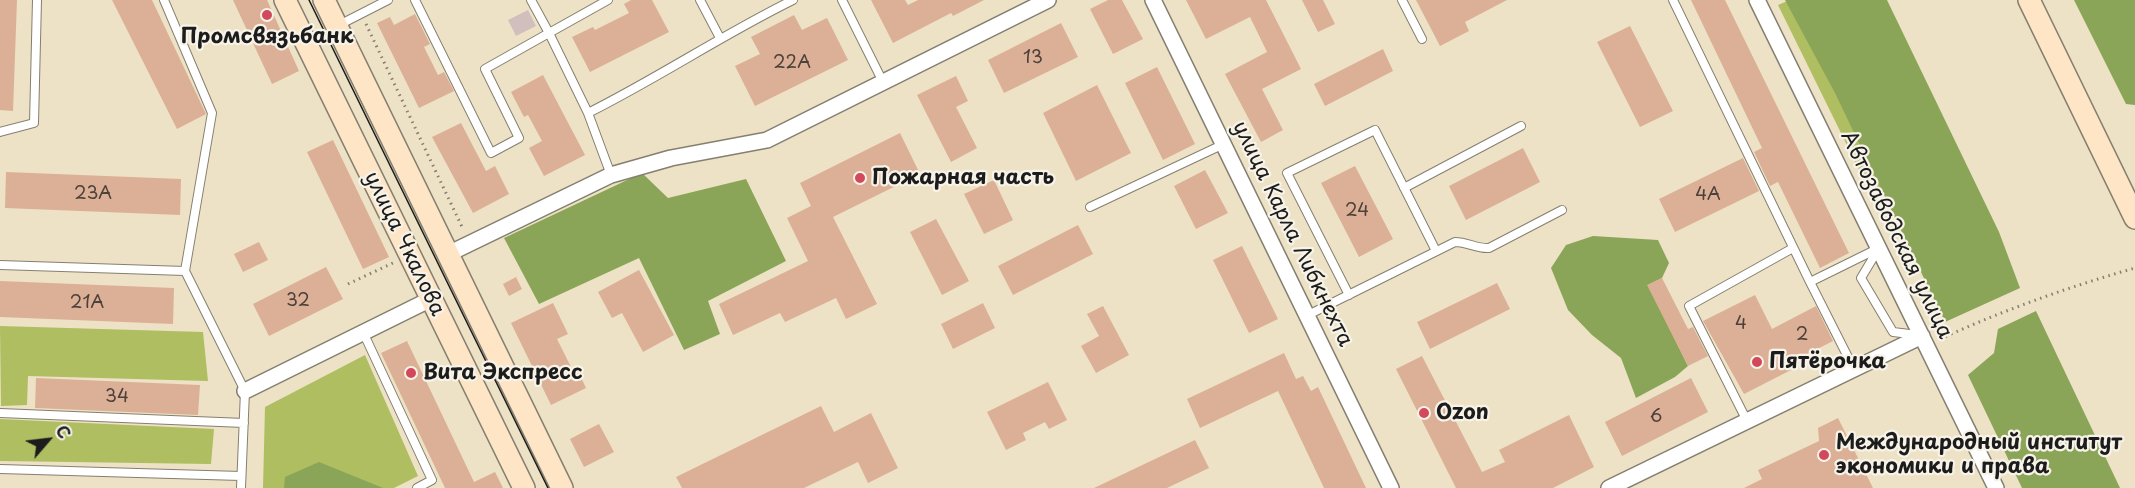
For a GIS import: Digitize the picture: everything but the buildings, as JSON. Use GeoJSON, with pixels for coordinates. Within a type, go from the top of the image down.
{"type":"FeatureCollection","features":[{"type":"Feature","properties":{"kind":"main road","name":"улица Чкалова"},"geometry":{"type":"LineString","coordinates":[[285,0],[524,488]]}},
{"type":"Feature","properties":{"kind":"main road","name":"улица Чкалова"},"geometry":{"type":"LineString","coordinates":[[324,0],[562,488]]}},
{"type":"Feature","properties":{"kind":"main road"},"geometry":{"type":"LineString","coordinates":[[2029,0],[2135,218]]}},
{"type":"Feature","properties":{"kind":"street"},"geometry":{"type":"LineString","coordinates":[[448,254],[611,175],[671,158],[767,140],[1048,0]]}},
{"type":"Feature","properties":{"kind":"street","name":"улица Карла Либкнехта"},"geometry":{"type":"LineString","coordinates":[[1153,0],[1225,143],[1391,488]]}},
{"type":"Feature","properties":{"kind":"street","name":"Автозаводская улица"},"geometry":{"type":"LineString","coordinates":[[1757,0],[1996,488]]}},
{"type":"Feature","properties":{"kind":"street"},"geometry":{"type":"LineString","coordinates":[[245,391],[431,299]]}},
{"type":"Feature","properties":{"kind":"street"},"geometry":{"type":"LineString","coordinates":[[1609,488],[1854,369],[1924,340]]}},
{"type":"Feature","properties":{"kind":"lane"},"geometry":{"type":"LineString","coordinates":[[0,132],[34,123],[37,0]]}},
{"type":"Feature","properties":{"kind":"lane"},"geometry":{"type":"LineString","coordinates":[[164,0],[212,112],[186,271],[245,391],[241,488]]}},
{"type":"Feature","properties":{"kind":"lane"},"geometry":{"type":"LineString","coordinates":[[336,26],[388,0]]}},
{"type":"Feature","properties":{"kind":"lane"},"geometry":{"type":"LineString","coordinates":[[415,0],[491,153],[519,138],[486,69],[608,0]]}},
{"type":"Feature","properties":{"kind":"lane"},"geometry":{"type":"LineString","coordinates":[[531,0],[588,113],[611,175]]}},
{"type":"Feature","properties":{"kind":"lane"},"geometry":{"type":"LineString","coordinates":[[700,0],[720,38]]}},
{"type":"Feature","properties":{"kind":"lane"},"geometry":{"type":"LineString","coordinates":[[588,113],[635,90],[720,38],[793,0]]}},
{"type":"Feature","properties":{"kind":"lane"},"geometry":{"type":"LineString","coordinates":[[842,0],[884,82]]}},
{"type":"Feature","properties":{"kind":"lane"},"geometry":{"type":"LineString","coordinates":[[1402,0],[1422,39]]}},
{"type":"Feature","properties":{"kind":"lane"},"geometry":{"type":"LineString","coordinates":[[1673,0],[1854,369]]}},
{"type":"Feature","properties":{"kind":"lane"},"geometry":{"type":"LineString","coordinates":[[1404,189],[1521,126]]}},
{"type":"Feature","properties":{"kind":"lane"},"geometry":{"type":"LineString","coordinates":[[1349,294],[1287,173],[1375,130],[1436,251]]}},
{"type":"Feature","properties":{"kind":"lane"},"geometry":{"type":"LineString","coordinates":[[1090,207],[1225,143]]}},
{"type":"Feature","properties":{"kind":"lane"},"geometry":{"type":"LineString","coordinates":[[1308,315],[1455,242],[1465,242],[1480,249],[1489,248],[1562,210]]}},
{"type":"Feature","properties":{"kind":"lane"},"geometry":{"type":"LineString","coordinates":[[1747,421],[1689,306],[1793,248]]}},
{"type":"Feature","properties":{"kind":"lane"},"geometry":{"type":"LineString","coordinates":[[1810,282],[1879,248]]}},
{"type":"Feature","properties":{"kind":"lane"},"geometry":{"type":"LineString","coordinates":[[1879,248],[1861,278],[1893,332],[1924,340]]}},
{"type":"Feature","properties":{"kind":"lane"},"geometry":{"type":"LineString","coordinates":[[0,265],[186,271]]}},
{"type":"Feature","properties":{"kind":"lane"},"geometry":{"type":"LineString","coordinates":[[363,332],[432,480],[417,488]]}},
{"type":"Feature","properties":{"kind":"lane"},"geometry":{"type":"LineString","coordinates":[[0,413],[244,423]]}},
{"type":"Feature","properties":{"kind":"lane"},"geometry":{"type":"LineString","coordinates":[[0,469],[241,476]]}},
{"type":"Feature","properties":{"kind":"path"},"geometry":{"type":"LineString","coordinates":[[361,14],[463,229]]}},
{"type":"Feature","properties":{"kind":"path"},"geometry":{"type":"LineString","coordinates":[[348,284],[399,260]]}},
{"type":"Feature","properties":{"kind":"path"},"geometry":{"type":"LineString","coordinates":[[1924,340],[2078,284],[2135,268]]}},
{"type":"Feature","properties":{"kind":"shaded area"},"geometry":{"type":"Polygon","coordinates":[[[528,10],[536,26],[516,36],[508,20],[528,10]]]}},
{"type":"Feature","properties":{"kind":"green space"},"geometry":{"type":"Polygon","coordinates":[[[1785,0],[1887,0],[1999,232],[2020,288],[1945,322],[1835,93],[1785,0]]]}},
{"type":"Feature","properties":{"kind":"green space"},"geometry":{"type":"Polygon","coordinates":[[[1790,0],[1898,182],[1871,194],[1778,5],[1790,0]]]}},
{"type":"Feature","properties":{"kind":"green space"},"geometry":{"type":"Polygon","coordinates":[[[2074,0],[2135,0],[2135,105],[2126,104],[2074,0]]]}},
{"type":"Feature","properties":{"kind":"green space"},"geometry":{"type":"Polygon","coordinates":[[[642,173],[668,198],[746,179],[786,261],[708,301],[720,334],[684,350],[639,258],[539,304],[504,238],[642,173]]]}},
{"type":"Feature","properties":{"kind":"green space"},"geometry":{"type":"Polygon","coordinates":[[[1593,236],[1658,240],[1669,263],[1662,278],[1648,285],[1688,366],[1675,377],[1636,398],[1621,358],[1592,335],[1568,310],[1551,268],[1566,245],[1593,236]]]}},
{"type":"Feature","properties":{"kind":"green space"},"geometry":{"type":"Polygon","coordinates":[[[2036,311],[2120,488],[2022,488],[1968,375],[1994,353],[1998,329],[2036,311]]]}},
{"type":"Feature","properties":{"kind":"green space"},"geometry":{"type":"Polygon","coordinates":[[[0,326],[203,332],[208,381],[28,376],[27,405],[1,406],[0,326]]]}},
{"type":"Feature","properties":{"kind":"green space"},"geometry":{"type":"Polygon","coordinates":[[[365,355],[418,476],[394,488],[263,488],[265,407],[365,355]]]}},
{"type":"Feature","properties":{"kind":"green space"},"geometry":{"type":"Polygon","coordinates":[[[0,419],[214,429],[211,464],[0,461],[0,419]]]}},
{"type":"Feature","properties":{"kind":"green space"},"geometry":{"type":"Polygon","coordinates":[[[319,462],[383,488],[284,488],[285,477],[319,462]]]}},
{"type":"Feature","properties":{"kind":"tram line"},"geometry":{"type":"LineString","coordinates":[[309,0],[548,488]]}},
{"type":"Feature","properties":{"kind":"place","name":"Промсвязьбанк"},"geometry":{"type":"Point","coordinates":[267,15]}},
{"type":"Feature","properties":{"kind":"place","name":"Пожарная часть"},"geometry":{"type":"Point","coordinates":[860,178]}},
{"type":"Feature","properties":{"kind":"place","name":"Пятёрочка"},"geometry":{"type":"Point","coordinates":[1757,362]}},
{"type":"Feature","properties":{"kind":"place","name":"Вита Экспресс"},"geometry":{"type":"Point","coordinates":[411,373]}},
{"type":"Feature","properties":{"kind":"place","name":"Ozon"},"geometry":{"type":"Point","coordinates":[1424,413]}},
{"type":"Feature","properties":{"kind":"place","name":"Международный институт экономики и права"},"geometry":{"type":"Point","coordinates":[1824,455]}}]}
